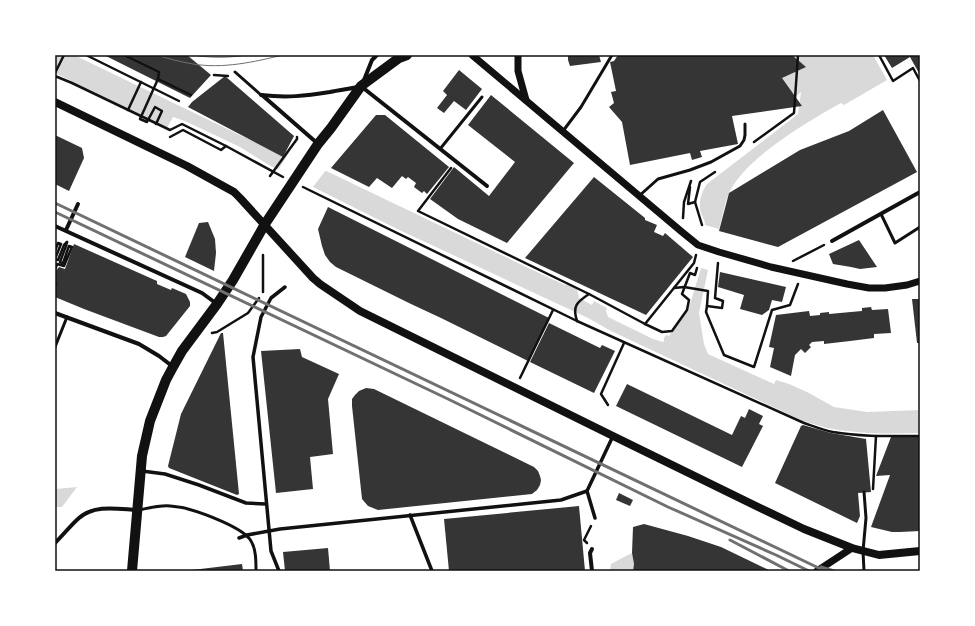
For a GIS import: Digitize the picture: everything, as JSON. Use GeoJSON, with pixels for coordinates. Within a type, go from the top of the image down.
{"type":"FeatureCollection","features":[{"type":"Feature","properties":{"kind":"main road"},"geometry":{"type":"LineString","coordinates":[[132,571],[142,456],[150,421],[166,380],[182,351],[233,280],[265,224],[318,144],[362,86],[399,58],[407,55]]}},
{"type":"Feature","properties":{"kind":"main road"},"geometry":{"type":"LineString","coordinates":[[55,102],[187,166],[234,192],[313,278],[360,311],[612,436],[811,532],[852,548],[879,555],[920,551]]}},
{"type":"Feature","properties":{"kind":"street"},"geometry":{"type":"LineString","coordinates":[[362,86],[372,60],[377,55]]}},
{"type":"Feature","properties":{"kind":"street"},"geometry":{"type":"LineString","coordinates":[[472,55],[698,245],[778,268],[869,288],[899,287],[920,281]]}},
{"type":"Feature","properties":{"kind":"street"},"geometry":{"type":"LineString","coordinates":[[518,55],[518,71],[526,100]]}},
{"type":"Feature","properties":{"kind":"street"},"geometry":{"type":"LineString","coordinates":[[261,95],[299,97],[362,86],[487,186]]}},
{"type":"Feature","properties":{"kind":"street"},"geometry":{"type":"LineString","coordinates":[[261,95],[318,144]]}},
{"type":"Feature","properties":{"kind":"street"},"geometry":{"type":"LineString","coordinates":[[832,241],[920,193]]}},
{"type":"Feature","properties":{"kind":"street"},"geometry":{"type":"LineString","coordinates":[[66,230],[78,204]]}},
{"type":"Feature","properties":{"kind":"street"},"geometry":{"type":"LineString","coordinates":[[55,226],[202,293],[217,304]]}},
{"type":"Feature","properties":{"kind":"street"},"geometry":{"type":"LineString","coordinates":[[279,571],[271,551],[268,530],[263,456],[253,357],[261,317],[271,298],[285,288]]}},
{"type":"Feature","properties":{"kind":"street"},"geometry":{"type":"LineString","coordinates":[[55,313],[139,344],[156,354],[173,367]]}},
{"type":"Feature","properties":{"kind":"street"},"geometry":{"type":"LineString","coordinates":[[595,518],[587,492],[612,436]]}},
{"type":"Feature","properties":{"kind":"street"},"geometry":{"type":"LineString","coordinates":[[141,471],[165,474],[246,503],[266,504]]}},
{"type":"Feature","properties":{"kind":"street"},"geometry":{"type":"LineString","coordinates":[[239,538],[268,530],[561,500],[587,492]]}},
{"type":"Feature","properties":{"kind":"street"},"geometry":{"type":"LineString","coordinates":[[55,543],[80,518],[92,511],[112,508],[137,510]]}},
{"type":"Feature","properties":{"kind":"street"},"geometry":{"type":"LineString","coordinates":[[410,515],[432,571]]}},
{"type":"Feature","properties":{"kind":"street"},"geometry":{"type":"LineString","coordinates":[[817,571],[852,548]]}},
{"type":"Feature","properties":{"kind":"street"},"geometry":{"type":"LineString","coordinates":[[592,549],[590,553],[592,571]]}},
{"type":"Feature","properties":{"kind":"lane"},"geometry":{"type":"LineString","coordinates":[[562,131],[581,106],[612,55]]}},
{"type":"Feature","properties":{"kind":"lane"},"geometry":{"type":"LineString","coordinates":[[235,72],[261,95]]}},
{"type":"Feature","properties":{"kind":"lane"},"geometry":{"type":"LineString","coordinates":[[440,149],[482,97]]}},
{"type":"Feature","properties":{"kind":"lane"},"geometry":{"type":"LineString","coordinates":[[639,196],[658,179],[704,165],[734,151],[744,140],[745,124]]}},
{"type":"Feature","properties":{"kind":"lane"},"geometry":{"type":"LineString","coordinates":[[881,214],[895,243],[920,227]]}},
{"type":"Feature","properties":{"kind":"lane"},"geometry":{"type":"LineString","coordinates":[[55,347],[67,317]]}},
{"type":"Feature","properties":{"kind":"lane"},"geometry":{"type":"LineString","coordinates":[[864,492],[866,518],[863,551],[864,571]]}},
{"type":"Feature","properties":{"kind":"lane"},"geometry":{"type":"LineString","coordinates":[[137,510],[168,506],[187,508],[230,526],[247,535],[252,542],[256,571]]}},
{"type":"Feature","properties":{"kind":"path"},"geometry":{"type":"LineString","coordinates":[[64,55],[55,75],[170,130],[182,124],[286,178]]}},
{"type":"Feature","properties":{"kind":"path"},"geometry":{"type":"LineString","coordinates":[[86,55],[179,101]]}},
{"type":"Feature","properties":{"kind":"path"},"geometry":{"type":"LineString","coordinates":[[124,55],[159,72],[158,79],[140,119],[148,122],[154,107],[162,111],[156,124]]}},
{"type":"Feature","properties":{"kind":"path"},"geometry":{"type":"LineString","coordinates":[[795,104],[798,55]]}},
{"type":"Feature","properties":{"kind":"path"},"geometry":{"type":"LineString","coordinates":[[879,55],[893,81],[913,68],[920,81]]}},
{"type":"Feature","properties":{"kind":"path"},"geometry":{"type":"LineString","coordinates":[[158,79],[191,96]]}},
{"type":"Feature","properties":{"kind":"path"},"geometry":{"type":"LineString","coordinates":[[128,110],[141,82]]}},
{"type":"Feature","properties":{"kind":"path"},"geometry":{"type":"LineString","coordinates":[[170,137],[183,130],[220,150],[226,146]]}},
{"type":"Feature","properties":{"kind":"path"},"geometry":{"type":"LineString","coordinates":[[270,176],[296,139]]}},
{"type":"Feature","properties":{"kind":"path"},"geometry":{"type":"LineString","coordinates":[[456,162],[418,211],[589,294],[662,332],[672,330],[687,310],[689,300],[682,294],[690,273],[695,274],[697,268]]}},
{"type":"Feature","properties":{"kind":"path"},"geometry":{"type":"LineString","coordinates":[[682,232],[684,202],[691,181],[688,204],[695,202]]}},
{"type":"Feature","properties":{"kind":"path"},"geometry":{"type":"LineString","coordinates":[[299,185],[553,310],[804,424],[831,432],[852,435],[920,436]]}},
{"type":"Feature","properties":{"kind":"path"},"geometry":{"type":"LineString","coordinates":[[778,268],[832,241]]}},
{"type":"Feature","properties":{"kind":"path"},"geometry":{"type":"LineString","coordinates":[[55,251],[58,243],[61,244],[55,259],[58,260],[64,245],[67,242],[60,262],[63,263],[69,246],[72,247],[64,266],[57,264],[55,270]]}},
{"type":"Feature","properties":{"kind":"path"},"geometry":{"type":"LineString","coordinates":[[645,324],[694,263],[698,245]]}},
{"type":"Feature","properties":{"kind":"path"},"geometry":{"type":"LineString","coordinates":[[198,330],[214,333],[217,332],[248,313],[263,292],[264,252]]}},
{"type":"Feature","properties":{"kind":"path"},"geometry":{"type":"LineString","coordinates":[[707,306],[722,308],[723,301],[715,298],[718,267]]}},
{"type":"Feature","properties":{"kind":"path"},"geometry":{"type":"LineString","coordinates":[[674,288],[684,287],[708,291],[706,312],[724,355],[754,367],[772,310],[790,305],[802,274]]}},
{"type":"Feature","properties":{"kind":"path"},"geometry":{"type":"LineString","coordinates":[[577,321],[575,307],[578,302],[589,294]]}},
{"type":"Feature","properties":{"kind":"path"},"geometry":{"type":"LineString","coordinates":[[515,388],[553,310]]}},
{"type":"Feature","properties":{"kind":"path"},"geometry":{"type":"LineString","coordinates":[[608,405],[601,394],[624,343]]}},
{"type":"Feature","properties":{"kind":"path"},"geometry":{"type":"LineString","coordinates":[[873,493],[876,436]]}},
{"type":"Feature","properties":{"kind":"path"},"geometry":{"type":"LineString","coordinates":[[592,549],[584,540],[595,518]]}},
{"type":"Feature","properties":{"kind":"shaded area"},"geometry":{"type":"Polygon","coordinates":[[[55,55],[74,55],[244,137],[254,141],[270,144],[539,273],[565,285],[567,284],[577,289],[579,298],[592,305],[594,301],[607,308],[606,311],[608,317],[653,339],[663,342],[666,335],[669,336],[688,311],[701,268],[708,270],[699,313],[704,344],[708,354],[774,384],[776,380],[789,384],[834,407],[867,412],[920,410],[920,433],[850,431],[827,428],[803,421],[393,227],[267,164],[240,147],[185,121],[173,117],[167,128],[55,73],[55,55]]]}},
{"type":"Feature","properties":{"kind":"shaded area"},"geometry":{"type":"Polygon","coordinates":[[[792,55],[873,55],[887,80],[844,105],[841,103],[822,114],[795,130],[769,149],[747,168],[730,191],[719,229],[705,225],[700,209],[700,202],[707,184],[798,114],[801,92],[795,97],[782,78],[797,59],[792,55]]]}},
{"type":"Feature","properties":{"kind":"shaded area"},"geometry":{"type":"Polygon","coordinates":[[[77,487],[62,507],[55,507],[55,489],[77,487]]]}},
{"type":"Feature","properties":{"kind":"shaded area"},"geometry":{"type":"Polygon","coordinates":[[[632,553],[634,564],[633,571],[610,571],[611,564],[632,553]]]}},
{"type":"Feature","properties":{"kind":"pier"},"geometry":{"type":"Polygon","coordinates":[[[289,153],[326,170],[313,187],[278,170],[289,153]]]}},
{"type":"Feature","properties":{"kind":"building"},"geometry":{"type":"Polygon","coordinates":[[[104,55],[187,55],[211,75],[190,98],[104,55]]]}},
{"type":"Feature","properties":{"kind":"building"},"geometry":{"type":"Polygon","coordinates":[[[568,55],[599,55],[601,62],[570,66],[568,55]]]}},
{"type":"Feature","properties":{"kind":"building"},"geometry":{"type":"Polygon","coordinates":[[[618,55],[792,55],[806,67],[782,78],[802,106],[732,116],[738,144],[700,151],[702,157],[692,160],[690,153],[630,165],[622,122],[609,107],[614,103],[611,92],[616,91],[610,62],[614,61],[618,55]]]}},
{"type":"Feature","properties":{"kind":"building"},"geometry":{"type":"Polygon","coordinates":[[[884,55],[920,55],[920,75],[910,57],[892,68],[884,55]]]}},
{"type":"Feature","properties":{"kind":"building"},"geometry":{"type":"Polygon","coordinates":[[[459,70],[482,89],[466,110],[454,101],[444,113],[437,108],[447,95],[443,91],[459,70]]]}},
{"type":"Feature","properties":{"kind":"building"},"geometry":{"type":"Polygon","coordinates":[[[225,76],[294,136],[283,157],[188,107],[192,102],[225,76]]]}},
{"type":"Feature","properties":{"kind":"building"},"geometry":{"type":"Polygon","coordinates":[[[491,95],[574,163],[507,243],[458,219],[430,199],[454,167],[489,196],[515,162],[468,125],[491,95]]]}},
{"type":"Feature","properties":{"kind":"building"},"geometry":{"type":"Polygon","coordinates":[[[883,110],[917,172],[778,247],[719,231],[729,193],[800,150],[849,131],[883,110]]]}},
{"type":"Feature","properties":{"kind":"building"},"geometry":{"type":"Polygon","coordinates":[[[376,115],[385,115],[449,167],[427,194],[424,191],[422,193],[414,187],[416,183],[408,177],[406,179],[402,176],[392,188],[377,178],[369,187],[331,168],[376,115]]]}},
{"type":"Feature","properties":{"kind":"building"},"geometry":{"type":"Polygon","coordinates":[[[55,135],[82,148],[84,158],[69,191],[55,184],[55,135]]]}},
{"type":"Feature","properties":{"kind":"building"},"geometry":{"type":"Polygon","coordinates":[[[594,177],[645,218],[645,220],[657,225],[654,232],[663,236],[665,233],[693,257],[646,315],[525,258],[594,177]]]}},
{"type":"Feature","properties":{"kind":"building"},"geometry":{"type":"Polygon","coordinates":[[[328,207],[549,318],[528,361],[336,267],[325,255],[318,229],[328,207]]]}},
{"type":"Feature","properties":{"kind":"building"},"geometry":{"type":"Polygon","coordinates":[[[208,222],[215,239],[216,253],[214,271],[185,257],[199,223],[208,222]]]}},
{"type":"Feature","properties":{"kind":"building"},"geometry":{"type":"Polygon","coordinates":[[[859,240],[877,267],[860,269],[833,264],[829,254],[859,240]]]}},
{"type":"Feature","properties":{"kind":"building"},"geometry":{"type":"Polygon","coordinates":[[[74,244],[157,281],[157,284],[186,294],[190,302],[190,306],[166,336],[159,337],[55,297],[55,272],[59,267],[65,269],[74,244]]]}},
{"type":"Feature","properties":{"kind":"building"},"geometry":{"type":"Polygon","coordinates":[[[720,272],[786,287],[782,302],[772,300],[769,310],[762,315],[740,309],[744,295],[718,287],[720,272]]]}},
{"type":"Feature","properties":{"kind":"building"},"geometry":{"type":"Polygon","coordinates":[[[912,299],[920,299],[920,343],[917,343],[912,299]]]}},
{"type":"Feature","properties":{"kind":"building"},"geometry":{"type":"Polygon","coordinates":[[[871,307],[872,310],[888,309],[891,333],[874,334],[874,338],[824,344],[824,341],[812,342],[809,345],[811,347],[805,353],[801,349],[795,355],[791,376],[770,367],[774,348],[769,347],[776,315],[809,311],[810,316],[829,312],[829,314],[862,311],[862,308],[871,307]]]}},
{"type":"Feature","properties":{"kind":"building"},"geometry":{"type":"Polygon","coordinates":[[[549,323],[600,348],[602,345],[615,351],[594,393],[530,362],[549,323]]]}},
{"type":"Feature","properties":{"kind":"building"},"geometry":{"type":"Polygon","coordinates":[[[221,333],[223,333],[239,494],[237,495],[169,468],[168,466],[181,414],[221,333]]]}},
{"type":"Feature","properties":{"kind":"building"},"geometry":{"type":"Polygon","coordinates":[[[300,349],[302,357],[339,374],[328,399],[333,454],[310,457],[313,489],[276,493],[261,351],[300,349]]]}},
{"type":"Feature","properties":{"kind":"building"},"geometry":{"type":"Polygon","coordinates":[[[627,384],[732,435],[741,416],[745,418],[749,409],[763,416],[759,424],[763,426],[742,467],[616,406],[627,384]]]}},
{"type":"Feature","properties":{"kind":"building"},"geometry":{"type":"Polygon","coordinates":[[[366,388],[374,389],[534,467],[540,476],[540,485],[532,494],[378,510],[368,506],[362,499],[352,406],[352,399],[355,395],[359,391],[366,388]]]}},
{"type":"Feature","properties":{"kind":"building"},"geometry":{"type":"Polygon","coordinates":[[[803,425],[831,433],[866,439],[871,492],[858,493],[860,516],[857,523],[775,483],[801,426],[803,425]]]}},
{"type":"Feature","properties":{"kind":"building"},"geometry":{"type":"Polygon","coordinates":[[[891,437],[920,437],[920,531],[892,532],[871,527],[890,475],[876,476],[891,437]]]}},
{"type":"Feature","properties":{"kind":"building"},"geometry":{"type":"Polygon","coordinates":[[[619,493],[633,500],[630,506],[616,500],[619,493]]]}},
{"type":"Feature","properties":{"kind":"building"},"geometry":{"type":"Polygon","coordinates":[[[579,506],[585,571],[449,571],[444,519],[579,506]]]}},
{"type":"Feature","properties":{"kind":"building"},"geometry":{"type":"Polygon","coordinates":[[[644,524],[721,547],[771,571],[633,571],[633,527],[644,524]]]}},
{"type":"Feature","properties":{"kind":"building"},"geometry":{"type":"Polygon","coordinates":[[[328,548],[330,571],[285,571],[283,552],[328,548]]]}},
{"type":"Feature","properties":{"kind":"building"},"geometry":{"type":"Polygon","coordinates":[[[242,564],[243,571],[192,571],[192,570],[242,564]]]}},
{"type":"Feature","properties":{"kind":"tram line"},"geometry":{"type":"LineString","coordinates":[[157,55],[188,63],[216,66],[250,62],[283,55]]}},
{"type":"Feature","properties":{"kind":"tram line"},"geometry":{"type":"LineString","coordinates":[[192,55],[206,57],[233,57],[247,55]]}},
{"type":"Feature","properties":{"kind":"railway"},"geometry":{"type":"LineString","coordinates":[[55,203],[825,571]]}},
{"type":"Feature","properties":{"kind":"railway"},"geometry":{"type":"LineString","coordinates":[[55,212],[448,399],[668,507],[809,571]]}},
{"type":"Feature","properties":{"kind":"railway"},"geometry":{"type":"LineString","coordinates":[[730,540],[789,571]]}},
{"type":"Feature","properties":{"kind":"railway"},"geometry":{"type":"LineString","coordinates":[[821,567],[834,571]]}}]}
